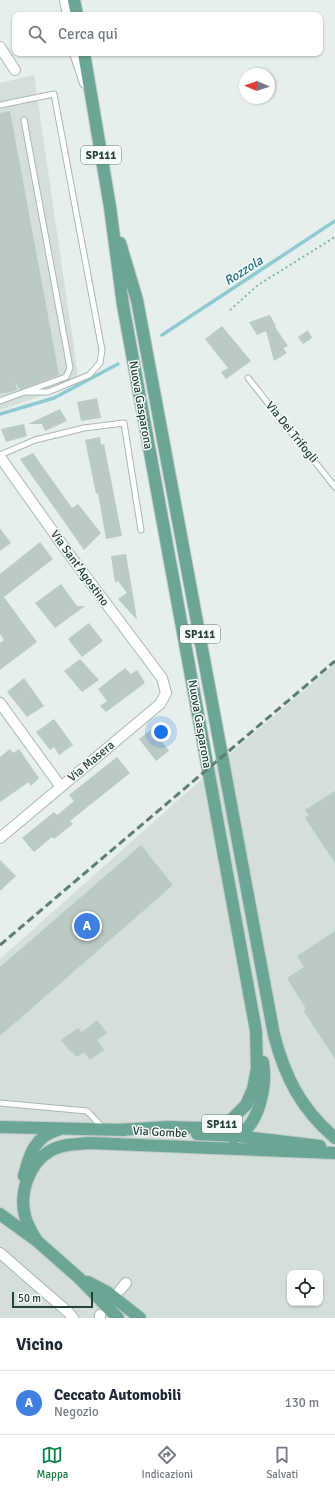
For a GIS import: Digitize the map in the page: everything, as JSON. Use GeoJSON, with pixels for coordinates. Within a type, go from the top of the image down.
{"type":"FeatureCollection","features":[{"type":"Feature","properties":{"kind":"main road"},"geometry":{"type":"LineString","coordinates":[[74,0],[76,12]]}},
{"type":"Feature","properties":{"kind":"main road","name":"Nuova Gasparona"},"geometry":{"type":"LineString","coordinates":[[84,56],[110,207],[123,305],[256,1032],[257,1068],[253,1089],[246,1105],[229,1122],[205,1128],[168,1127],[117,1130]]}},
{"type":"Feature","properties":{"kind":"main road","name":"Nuova Gasparona"},"geometry":{"type":"LineString","coordinates":[[110,207],[137,300],[273,1027],[282,1064],[291,1084],[324,1129],[335,1138]]}},
{"type":"Feature","properties":{"kind":"main road","name":"SP111"},"geometry":{"type":"LineString","coordinates":[[237,1136],[255,1116],[263,1091],[264,1068],[256,1032]]}},
{"type":"Feature","properties":{"kind":"main road","name":"Via Gombe"},"geometry":{"type":"LineString","coordinates":[[0,1127],[117,1130],[237,1136],[318,1145],[335,1149]]}},
{"type":"Feature","properties":{"kind":"main road"},"geometry":{"type":"LineString","coordinates":[[36,1241],[27,1224],[23,1198],[23,1181],[33,1148],[47,1135],[61,1129]]}},
{"type":"Feature","properties":{"kind":"main road"},"geometry":{"type":"LineString","coordinates":[[188,1147],[213,1143],[237,1136]]}},
{"type":"Feature","properties":{"kind":"main road"},"geometry":{"type":"LineString","coordinates":[[23,1198],[32,1170],[38,1160],[50,1150],[89,1143],[335,1153]]}},
{"type":"Feature","properties":{"kind":"main road"},"geometry":{"type":"LineString","coordinates":[[0,1214],[36,1241],[79,1278],[118,1318]]}},
{"type":"Feature","properties":{"kind":"main road"},"geometry":{"type":"LineString","coordinates":[[79,1278],[107,1292],[140,1318]]}},
{"type":"Feature","properties":{"kind":"street"},"geometry":{"type":"LineString","coordinates":[[65,0],[67,12]]}},
{"type":"Feature","properties":{"kind":"street"},"geometry":{"type":"LineString","coordinates":[[0,47],[15,70]]}},
{"type":"Feature","properties":{"kind":"street"},"geometry":{"type":"LineString","coordinates":[[76,56],[92,102]]}},
{"type":"Feature","properties":{"kind":"street","name":"Via Sant'Agostino"},"geometry":{"type":"LineString","coordinates":[[0,456],[162,678]]}},
{"type":"Feature","properties":{"kind":"street","name":"Via Masera"},"geometry":{"type":"LineString","coordinates":[[0,838],[160,704],[166,693],[162,678]]}},
{"type":"Feature","properties":{"kind":"street"},"geometry":{"type":"LineString","coordinates":[[0,703],[61,787]]}},
{"type":"Feature","properties":{"kind":"street"},"geometry":{"type":"LineString","coordinates":[[0,1253],[73,1318]]}},
{"type":"Feature","properties":{"kind":"lane"},"geometry":{"type":"LineString","coordinates":[[0,105],[54,94],[102,350],[100,363],[89,375],[48,392],[26,392]]}},
{"type":"Feature","properties":{"kind":"lane"},"geometry":{"type":"LineString","coordinates":[[0,401],[66,377],[70,368],[24,120]]}},
{"type":"Feature","properties":{"kind":"lane","name":"Via Dei Trifogli"},"geometry":{"type":"LineString","coordinates":[[248,378],[335,487]]}},
{"type":"Feature","properties":{"kind":"lane"},"geometry":{"type":"LineString","coordinates":[[0,456],[35,440],[84,428],[124,423],[141,530]]}},
{"type":"Feature","properties":{"kind":"lane"},"geometry":{"type":"LineString","coordinates":[[0,1103],[87,1111],[104,1130]]}},
{"type":"Feature","properties":{"kind":"path"},"geometry":{"type":"LineString","coordinates":[[230,310],[258,285],[335,237]]}},
{"type":"Feature","properties":{"kind":"shaded area"},"geometry":{"type":"Polygon","coordinates":[[[34,75],[79,383],[0,410],[0,83],[34,75]]]}},
{"type":"Feature","properties":{"kind":"shaded area"},"geometry":{"type":"Polygon","coordinates":[[[335,664],[335,1318],[0,1318],[0,959],[233,751],[335,664]]]}},
{"type":"Feature","properties":{"kind":"building"},"geometry":{"type":"Polygon","coordinates":[[[10,111],[59,375],[20,390],[15,382],[17,390],[7,393],[0,393],[0,113],[10,111]]]}},
{"type":"Feature","properties":{"kind":"building"},"geometry":{"type":"Polygon","coordinates":[[[270,315],[276,326],[275,327],[288,346],[283,348],[287,353],[274,361],[266,331],[257,335],[249,322],[270,315]]]}},
{"type":"Feature","properties":{"kind":"building"},"geometry":{"type":"Polygon","coordinates":[[[222,326],[251,361],[226,379],[221,372],[228,368],[205,339],[222,326]]]}},
{"type":"Feature","properties":{"kind":"building"},"geometry":{"type":"Polygon","coordinates":[[[308,330],[312,338],[303,344],[298,337],[308,330]]]}},
{"type":"Feature","properties":{"kind":"building"},"geometry":{"type":"Polygon","coordinates":[[[97,398],[101,418],[81,421],[77,402],[97,398]]]}},
{"type":"Feature","properties":{"kind":"building"},"geometry":{"type":"Polygon","coordinates":[[[60,409],[67,421],[45,431],[42,424],[28,424],[60,409]]]}},
{"type":"Feature","properties":{"kind":"building"},"geometry":{"type":"Polygon","coordinates":[[[24,424],[27,436],[6,442],[1,429],[24,424]]]}},
{"type":"Feature","properties":{"kind":"building"},"geometry":{"type":"Polygon","coordinates":[[[100,437],[101,445],[104,444],[122,536],[106,539],[98,493],[96,494],[85,440],[100,437]]]}},
{"type":"Feature","properties":{"kind":"building"},"geometry":{"type":"Polygon","coordinates":[[[33,453],[72,508],[78,504],[101,533],[84,550],[20,459],[33,453]]]}},
{"type":"Feature","properties":{"kind":"building"},"geometry":{"type":"Polygon","coordinates":[[[0,528],[11,543],[0,551],[0,528]]]}},
{"type":"Feature","properties":{"kind":"building"},"geometry":{"type":"Polygon","coordinates":[[[40,542],[53,559],[4,597],[37,642],[0,670],[0,643],[4,640],[0,634],[0,574],[40,542]]]}},
{"type":"Feature","properties":{"kind":"building"},"geometry":{"type":"Polygon","coordinates":[[[126,554],[137,620],[118,599],[127,593],[118,581],[115,583],[111,556],[126,554]]]}},
{"type":"Feature","properties":{"kind":"building"},"geometry":{"type":"Polygon","coordinates":[[[61,584],[77,606],[85,606],[55,628],[35,603],[61,584]]]}},
{"type":"Feature","properties":{"kind":"building"},"geometry":{"type":"Polygon","coordinates":[[[89,623],[103,641],[82,657],[68,639],[89,623]]]}},
{"type":"Feature","properties":{"kind":"building"},"geometry":{"type":"Polygon","coordinates":[[[80,659],[99,680],[82,692],[64,671],[80,659]]]}},
{"type":"Feature","properties":{"kind":"building"},"geometry":{"type":"Polygon","coordinates":[[[125,668],[131,674],[137,670],[145,683],[106,712],[100,706],[107,701],[98,689],[125,668]]]}},
{"type":"Feature","properties":{"kind":"building"},"geometry":{"type":"Polygon","coordinates":[[[24,678],[44,706],[27,717],[7,692],[24,678]]]}},
{"type":"Feature","properties":{"kind":"building"},"geometry":{"type":"Polygon","coordinates":[[[54,719],[73,745],[59,755],[54,747],[50,750],[36,732],[54,719]]]}},
{"type":"Feature","properties":{"kind":"building"},"geometry":{"type":"Polygon","coordinates":[[[152,729],[169,751],[156,761],[139,739],[152,729]]]}},
{"type":"Feature","properties":{"kind":"building"},"geometry":{"type":"Polygon","coordinates":[[[10,749],[13,753],[19,749],[39,778],[31,786],[29,782],[0,802],[0,757],[10,749]]]}},
{"type":"Feature","properties":{"kind":"building"},"geometry":{"type":"Polygon","coordinates":[[[117,757],[130,773],[70,821],[73,824],[54,839],[52,837],[34,852],[22,838],[54,812],[57,815],[74,801],[69,795],[117,757]]]}},
{"type":"Feature","properties":{"kind":"building"},"geometry":{"type":"Polygon","coordinates":[[[335,791],[335,863],[305,818],[309,815],[305,810],[335,791]]]}},
{"type":"Feature","properties":{"kind":"building"},"geometry":{"type":"Polygon","coordinates":[[[141,845],[173,885],[0,1036],[0,967],[141,845]]]}},
{"type":"Feature","properties":{"kind":"building"},"geometry":{"type":"Polygon","coordinates":[[[0,860],[16,876],[0,891],[0,860]]]}},
{"type":"Feature","properties":{"kind":"building"},"geometry":{"type":"Polygon","coordinates":[[[335,931],[335,1059],[303,1010],[306,1009],[287,978],[304,967],[297,956],[335,931]]]}},
{"type":"Feature","properties":{"kind":"building"},"geometry":{"type":"Polygon","coordinates":[[[97,1020],[107,1033],[97,1040],[104,1050],[90,1060],[84,1052],[76,1057],[61,1040],[78,1028],[82,1032],[97,1020]]]}},
{"type":"Feature","properties":{"kind":"waterway","name":"Rozzola"},"geometry":{"type":"LineString","coordinates":[[162,335],[335,221]]}},
{"type":"Feature","properties":{"kind":"waterway","name":"Rozzola"},"geometry":{"type":"LineString","coordinates":[[0,414],[54,398],[118,364]]}},
{"type":"Feature","properties":{"kind":"railway"},"geometry":{"type":"LineString","coordinates":[[0,945],[335,661]]}},
{"type":"Feature","properties":{"kind":"place","name":"Ceccato Automobili"},"geometry":{"type":"Point","coordinates":[87,926]}}]}
